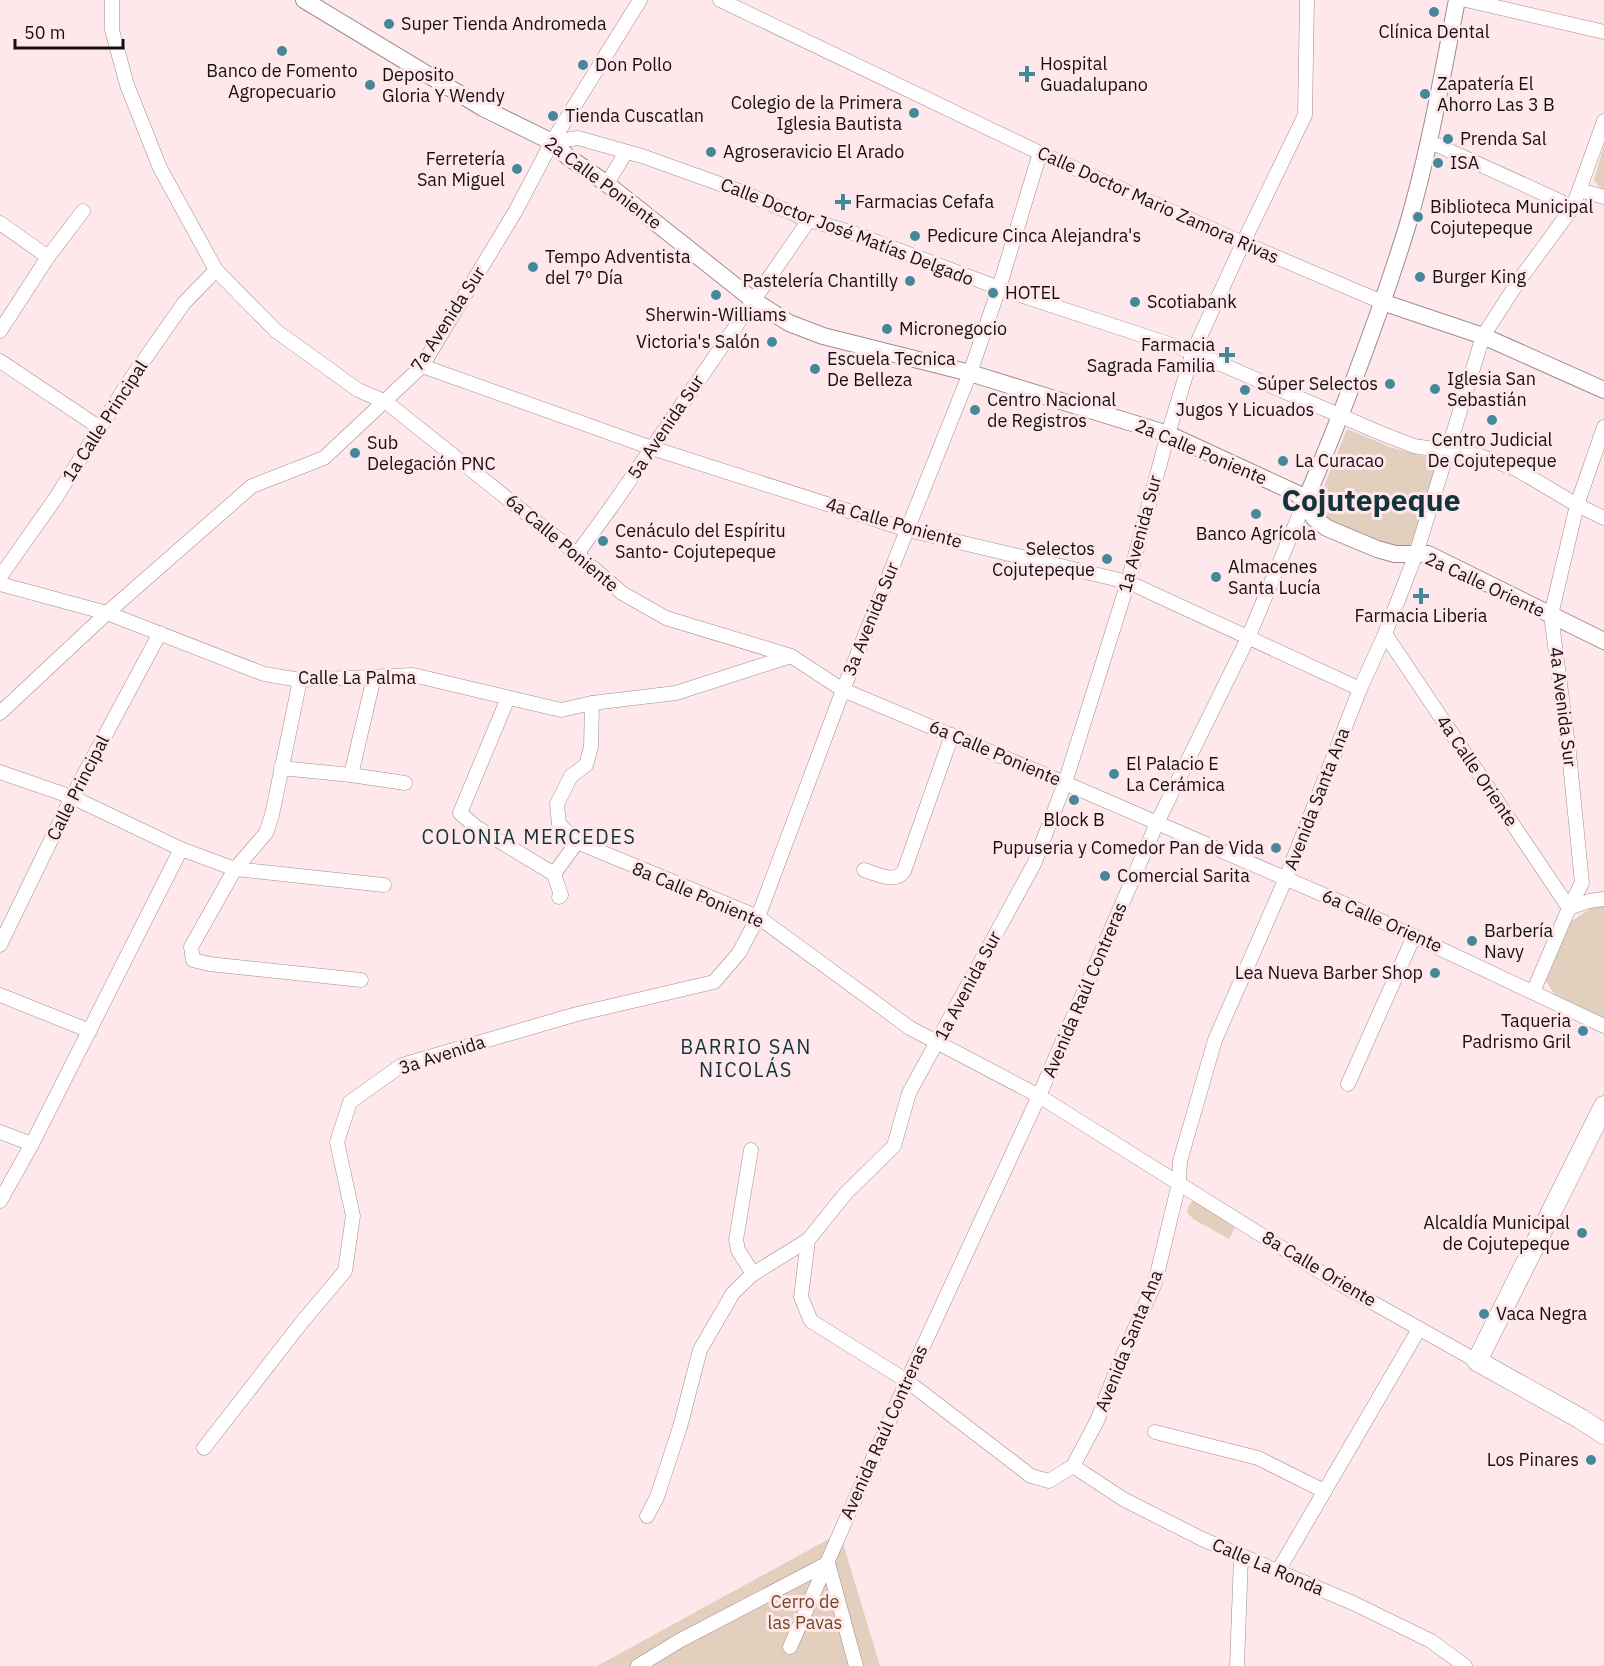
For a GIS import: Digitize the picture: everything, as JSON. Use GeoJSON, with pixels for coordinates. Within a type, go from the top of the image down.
{"type":"FeatureCollection","features":[{"type":"Feature","properties":{"kind":"main road"},"geometry":{"type":"LineString","coordinates":[[1477,1361],[1604,1106]]}},
{"type":"Feature","properties":{"kind":"main road","name":"8a Calle Oriente"},"geometry":{"type":"LineString","coordinates":[[1477,1361],[1604,1434]]}},
{"type":"Feature","properties":{"kind":"street","name":"6a Calle Poniente"},"geometry":{"type":"LineString","coordinates":[[112,0],[112,30],[128,84],[160,168],[216,270],[276,331],[358,390],[386,402],[577,554],[622,593],[666,618],[790,656],[843,690],[1157,822]]}},
{"type":"Feature","properties":{"kind":"street","name":"2a Calle Poniente"},"geometry":{"type":"LineString","coordinates":[[304,0],[321,4],[483,108],[552,142],[568,157],[607,184],[753,300],[789,323],[823,336],[970,373],[1168,434],[1292,490],[1298,494],[1304,504]]}},
{"type":"Feature","properties":{"kind":"street","name":"7a Avenida Sur"},"geometry":{"type":"LineString","coordinates":[[0,713],[107,613],[252,486],[324,458],[422,366],[515,212],[552,142],[640,0]]}},
{"type":"Feature","properties":{"kind":"street","name":"Calle Doctor Mario Zamora Rivas"},"geometry":{"type":"LineString","coordinates":[[720,0],[1040,153],[1243,243],[1382,302],[1483,336],[1604,390]]}},
{"type":"Feature","properties":{"kind":"street","name":"1a Avenida Sur"},"geometry":{"type":"LineString","coordinates":[[808,1240],[846,1193],[894,1146],[909,1093],[1034,864],[1065,783],[1128,582],[1193,352],[1305,115],[1307,0]]}},
{"type":"Feature","properties":{"kind":"street","name":"Avenida Raúl Contreras"},"geometry":{"type":"LineString","coordinates":[[790,1647],[907,1381],[1039,1096],[1157,822],[1248,638],[1341,416],[1407,227],[1428,141],[1457,0]]}},
{"type":"Feature","properties":{"kind":"street"},"geometry":{"type":"LineString","coordinates":[[1466,0],[1604,32]]}},
{"type":"Feature","properties":{"kind":"street","name":"Avenida Santa Ana"},"geometry":{"type":"LineString","coordinates":[[907,1381],[1031,1476],[1049,1481],[1073,1466],[1097,1421],[1119,1364],[1155,1283],[1179,1183],[1180,1161],[1215,1040],[1286,878],[1416,554],[1483,336],[1521,279],[1574,207],[1604,121]]}},
{"type":"Feature","properties":{"kind":"street","name":"Calle Doctor José Matías Delgado"},"geometry":{"type":"LineString","coordinates":[[552,142],[578,138],[626,152],[734,189],[809,220],[852,233],[999,288],[1193,352],[1414,446],[1480,456],[1516,469],[1577,506],[1604,518]]}},
{"type":"Feature","properties":{"kind":"street"},"geometry":{"type":"LineString","coordinates":[[1428,141],[1574,207]]}},
{"type":"Feature","properties":{"kind":"street"},"geometry":{"type":"LineString","coordinates":[[607,184],[626,152]]}},
{"type":"Feature","properties":{"kind":"street","name":"3a Avenida Sur"},"geometry":{"type":"LineString","coordinates":[[758,917],[843,690],[970,373],[999,288],[1040,153]]}},
{"type":"Feature","properties":{"kind":"street"},"geometry":{"type":"LineString","coordinates":[[1580,190],[1604,197]]}},
{"type":"Feature","properties":{"kind":"street"},"geometry":{"type":"LineString","coordinates":[[0,331],[48,257],[83,211]]}},
{"type":"Feature","properties":{"kind":"street","name":"5a Avenida Sur"},"geometry":{"type":"LineString","coordinates":[[577,554],[809,220]]}},
{"type":"Feature","properties":{"kind":"street"},"geometry":{"type":"LineString","coordinates":[[0,223],[48,257]]}},
{"type":"Feature","properties":{"kind":"street","name":"1a Calle Principal"},"geometry":{"type":"LineString","coordinates":[[0,577],[55,499],[128,383],[184,303],[216,270]]}},
{"type":"Feature","properties":{"kind":"street"},"geometry":{"type":"LineString","coordinates":[[0,361],[100,428]]}},
{"type":"Feature","properties":{"kind":"street","name":"4a Calle Poniente"},"geometry":{"type":"LineString","coordinates":[[422,366],[652,448],[908,530],[1128,582],[1360,689]]}},
{"type":"Feature","properties":{"kind":"street","name":"4a Avenida Sur"},"geometry":{"type":"LineString","coordinates":[[1533,992],[1569,908],[1579,891],[1582,875],[1551,615],[1577,506],[1604,427]]}},
{"type":"Feature","properties":{"kind":"street","name":"2a Calle Oriente"},"geometry":{"type":"LineString","coordinates":[[1304,504],[1315,519],[1327,528],[1395,554],[1428,555],[1604,641]]}},
{"type":"Feature","properties":{"kind":"street","name":"Calle La Palma"},"geometry":{"type":"LineString","coordinates":[[0,584],[107,613],[264,674],[300,680],[413,675],[561,710],[592,703],[676,693],[790,656]]}},
{"type":"Feature","properties":{"kind":"street","name":"Calle Principal"},"geometry":{"type":"LineString","coordinates":[[0,945],[72,797],[160,633]]}},
{"type":"Feature","properties":{"kind":"street","name":"4a Calle Oriente"},"geometry":{"type":"LineString","coordinates":[[1385,634],[1569,908]]}},
{"type":"Feature","properties":{"kind":"street"},"geometry":{"type":"LineString","coordinates":[[351,775],[374,676]]}},
{"type":"Feature","properties":{"kind":"street"},"geometry":{"type":"LineString","coordinates":[[300,680],[272,815],[266,833],[235,869],[191,947],[193,960],[209,964],[361,980]]}},
{"type":"Feature","properties":{"kind":"street"},"geometry":{"type":"LineString","coordinates":[[508,698],[460,813],[476,827],[554,874],[561,895],[559,897]]}},
{"type":"Feature","properties":{"kind":"street","name":"8a Calle Poniente"},"geometry":{"type":"LineString","coordinates":[[592,703],[591,747],[586,765],[571,776],[557,804],[559,824],[576,842],[758,917],[910,1028],[1039,1096]]}},
{"type":"Feature","properties":{"kind":"street"},"geometry":{"type":"LineString","coordinates":[[864,870],[890,878],[901,876],[952,735]]}},
{"type":"Feature","properties":{"kind":"street"},"geometry":{"type":"LineString","coordinates":[[281,768],[405,783]]}},
{"type":"Feature","properties":{"kind":"street"},"geometry":{"type":"LineString","coordinates":[[0,772],[72,797],[181,849],[235,869],[384,885]]}},
{"type":"Feature","properties":{"kind":"street","name":"6a Calle Oriente"},"geometry":{"type":"LineString","coordinates":[[1157,822],[1414,936],[1604,1026]]}},
{"type":"Feature","properties":{"kind":"street"},"geometry":{"type":"LineString","coordinates":[[554,874],[576,842]]}},
{"type":"Feature","properties":{"kind":"street"},"geometry":{"type":"LineString","coordinates":[[0,1201],[90,1031],[181,849]]}},
{"type":"Feature","properties":{"kind":"street"},"geometry":{"type":"LineString","coordinates":[[1569,908],[1604,899]]}},
{"type":"Feature","properties":{"kind":"street","name":"3a Avenida"},"geometry":{"type":"LineString","coordinates":[[204,1448],[302,1322],[345,1271],[353,1216],[337,1142],[350,1102],[402,1065],[577,1014],[714,982],[739,953],[758,917]]}},
{"type":"Feature","properties":{"kind":"street"},"geometry":{"type":"LineString","coordinates":[[1348,1084],[1414,936]]}},
{"type":"Feature","properties":{"kind":"street"},"geometry":{"type":"LineString","coordinates":[[0,995],[90,1031]]}},
{"type":"Feature","properties":{"kind":"street","name":"8a Calle Oriente"},"geometry":{"type":"LineString","coordinates":[[1039,1096],[1338,1282],[1477,1361]]}},
{"type":"Feature","properties":{"kind":"street"},"geometry":{"type":"LineString","coordinates":[[0,1132],[32,1143]]}},
{"type":"Feature","properties":{"kind":"street"},"geometry":{"type":"LineString","coordinates":[[751,1150],[736,1240],[738,1250],[753,1274]]}},
{"type":"Feature","properties":{"kind":"street"},"geometry":{"type":"LineString","coordinates":[[647,1516],[657,1497],[680,1427],[700,1350],[733,1293],[753,1274],[808,1240]]}},
{"type":"Feature","properties":{"kind":"street"},"geometry":{"type":"LineString","coordinates":[[808,1240],[801,1297],[810,1321],[907,1381]]}},
{"type":"Feature","properties":{"kind":"street"},"geometry":{"type":"LineString","coordinates":[[1278,1571],[1419,1329]]}},
{"type":"Feature","properties":{"kind":"street"},"geometry":{"type":"LineString","coordinates":[[1155,1432],[1258,1458],[1324,1491]]}},
{"type":"Feature","properties":{"kind":"street","name":"Calle La Ronda"},"geometry":{"type":"LineString","coordinates":[[1073,1466],[1123,1499],[1241,1556],[1353,1603],[1431,1641],[1465,1666]]}},
{"type":"Feature","properties":{"kind":"street"},"geometry":{"type":"LineString","coordinates":[[1237,1666],[1241,1556]]}},
{"type":"Feature","properties":{"kind":"street"},"geometry":{"type":"LineString","coordinates":[[638,1666],[679,1641],[828,1563],[856,1666]]}},
{"type":"Feature","properties":{"kind":"green space"},"geometry":{"type":"Polygon","coordinates":[[[1604,145],[1604,189],[1600,188],[1594,180],[1604,145]]]}},
{"type":"Feature","properties":{"kind":"green space"},"geometry":{"type":"Polygon","coordinates":[[[1347,429],[1393,448],[1439,460],[1425,509],[1409,548],[1382,545],[1319,516],[1320,496],[1347,429]]]}},
{"type":"Feature","properties":{"kind":"green space"},"geometry":{"type":"Polygon","coordinates":[[[1604,905],[1604,1019],[1576,1008],[1555,995],[1540,972],[1559,930],[1591,908],[1604,905]]]}},
{"type":"Feature","properties":{"kind":"green space"},"geometry":{"type":"Polygon","coordinates":[[[1193,1201],[1201,1203],[1237,1224],[1229,1239],[1193,1219],[1187,1212],[1193,1201]]]}},
{"type":"Feature","properties":{"kind":"green space","name":"Cerro de las Pavas"},"geometry":{"type":"Polygon","coordinates":[[[840,1533],[880,1666],[597,1666],[840,1533]]]}},
{"type":"Feature","properties":{"kind":"place","name":"Clínica Dental"},"geometry":{"type":"Point","coordinates":[1434,12]}},
{"type":"Feature","properties":{"kind":"place","name":"Super Tienda Andromeda"},"geometry":{"type":"Point","coordinates":[389,24]}},
{"type":"Feature","properties":{"kind":"place","name":"Banco de Fomento Agropecuario"},"geometry":{"type":"Point","coordinates":[282,51]}},
{"type":"Feature","properties":{"kind":"place","name":"Don Pollo"},"geometry":{"type":"Point","coordinates":[583,65]}},
{"type":"Feature","properties":{"kind":"place","name":"Hospital Guadalupano"},"geometry":{"type":"Point","coordinates":[1027,74]}},
{"type":"Feature","properties":{"kind":"place","name":"Deposito Gloria Y Wendy"},"geometry":{"type":"Point","coordinates":[370,85]}},
{"type":"Feature","properties":{"kind":"place","name":"Zapatería El Ahorro Las 3 B"},"geometry":{"type":"Point","coordinates":[1425,94]}},
{"type":"Feature","properties":{"kind":"place","name":"Colegio de la Primera Iglesia Bautista"},"geometry":{"type":"Point","coordinates":[914,113]}},
{"type":"Feature","properties":{"kind":"place","name":"Tienda Cuscatlan"},"geometry":{"type":"Point","coordinates":[553,116]}},
{"type":"Feature","properties":{"kind":"place","name":"Prenda Sal"},"geometry":{"type":"Point","coordinates":[1448,139]}},
{"type":"Feature","properties":{"kind":"place","name":"Agroseravicio El Arado"},"geometry":{"type":"Point","coordinates":[711,152]}},
{"type":"Feature","properties":{"kind":"place","name":"ISA"},"geometry":{"type":"Point","coordinates":[1438,163]}},
{"type":"Feature","properties":{"kind":"place","name":"Ferretería San Miguel"},"geometry":{"type":"Point","coordinates":[517,169]}},
{"type":"Feature","properties":{"kind":"place","name":"Farmacias Cefafa"},"geometry":{"type":"Point","coordinates":[843,202]}},
{"type":"Feature","properties":{"kind":"place","name":"Biblioteca Municipal Cojutepeque"},"geometry":{"type":"Point","coordinates":[1418,217]}},
{"type":"Feature","properties":{"kind":"place","name":"Pedicure Cinca Alejandra's"},"geometry":{"type":"Point","coordinates":[915,236]}},
{"type":"Feature","properties":{"kind":"place","name":"Tempo Adventista del 7º Día"},"geometry":{"type":"Point","coordinates":[533,267]}},
{"type":"Feature","properties":{"kind":"place","name":"Burger King"},"geometry":{"type":"Point","coordinates":[1420,277]}},
{"type":"Feature","properties":{"kind":"place","name":"Pastelería Chantilly"},"geometry":{"type":"Point","coordinates":[910,281]}},
{"type":"Feature","properties":{"kind":"place","name":"HOTEL"},"geometry":{"type":"Point","coordinates":[993,293]}},
{"type":"Feature","properties":{"kind":"place","name":"Sherwin-Williams"},"geometry":{"type":"Point","coordinates":[716,295]}},
{"type":"Feature","properties":{"kind":"place","name":"Scotiabank"},"geometry":{"type":"Point","coordinates":[1135,302]}},
{"type":"Feature","properties":{"kind":"place","name":"Micronegocio"},"geometry":{"type":"Point","coordinates":[887,329]}},
{"type":"Feature","properties":{"kind":"place","name":"Victoria's Salón"},"geometry":{"type":"Point","coordinates":[772,342]}},
{"type":"Feature","properties":{"kind":"place","name":"Farmacia Sagrada Familia"},"geometry":{"type":"Point","coordinates":[1227,355]}},
{"type":"Feature","properties":{"kind":"place","name":"Escuela Tecnica De Belleza"},"geometry":{"type":"Point","coordinates":[815,369]}},
{"type":"Feature","properties":{"kind":"place","name":"Súper Selectos"},"geometry":{"type":"Point","coordinates":[1390,384]}},
{"type":"Feature","properties":{"kind":"place","name":"Iglesia San Sebastián"},"geometry":{"type":"Point","coordinates":[1435,389]}},
{"type":"Feature","properties":{"kind":"place","name":"Jugos Y Licuados"},"geometry":{"type":"Point","coordinates":[1245,390]}},
{"type":"Feature","properties":{"kind":"place","name":"Centro Nacional de Registros"},"geometry":{"type":"Point","coordinates":[975,410]}},
{"type":"Feature","properties":{"kind":"place","name":"Centro Judicial De Cojutepeque"},"geometry":{"type":"Point","coordinates":[1492,420]}},
{"type":"Feature","properties":{"kind":"place","name":"Sub Delegación PNC"},"geometry":{"type":"Point","coordinates":[355,453]}},
{"type":"Feature","properties":{"kind":"place","name":"La Curacao"},"geometry":{"type":"Point","coordinates":[1283,461]}},
{"type":"Feature","properties":{"kind":"place","name":"Banco Agrícola"},"geometry":{"type":"Point","coordinates":[1256,514]}},
{"type":"Feature","properties":{"kind":"place","name":"Cenáculo del Espíritu Santo- Cojutepeque"},"geometry":{"type":"Point","coordinates":[603,541]}},
{"type":"Feature","properties":{"kind":"place","name":"Selectos Cojutepeque"},"geometry":{"type":"Point","coordinates":[1107,559]}},
{"type":"Feature","properties":{"kind":"place","name":"Almacenes Santa Lucía"},"geometry":{"type":"Point","coordinates":[1216,577]}},
{"type":"Feature","properties":{"kind":"place","name":"Farmacia Liberia"},"geometry":{"type":"Point","coordinates":[1421,596]}},
{"type":"Feature","properties":{"kind":"place","name":"El Palacio E La Cerámica"},"geometry":{"type":"Point","coordinates":[1114,774]}},
{"type":"Feature","properties":{"kind":"place","name":"Block B"},"geometry":{"type":"Point","coordinates":[1074,800]}},
{"type":"Feature","properties":{"kind":"place","name":"Pupuseria y Comedor Pan de Vida"},"geometry":{"type":"Point","coordinates":[1276,848]}},
{"type":"Feature","properties":{"kind":"place","name":"Comercial Sarita"},"geometry":{"type":"Point","coordinates":[1105,876]}},
{"type":"Feature","properties":{"kind":"place","name":"Barbería Navy"},"geometry":{"type":"Point","coordinates":[1472,941]}},
{"type":"Feature","properties":{"kind":"place","name":"Lea Nueva Barber Shop"},"geometry":{"type":"Point","coordinates":[1435,973]}},
{"type":"Feature","properties":{"kind":"place","name":"Taqueria Padrismo Gril"},"geometry":{"type":"Point","coordinates":[1583,1031]}},
{"type":"Feature","properties":{"kind":"place","name":"Alcaldía Municipal de Cojutepeque"},"geometry":{"type":"Point","coordinates":[1582,1233]}},
{"type":"Feature","properties":{"kind":"place","name":"Vaca Negra"},"geometry":{"type":"Point","coordinates":[1484,1314]}},
{"type":"Feature","properties":{"kind":"place","name":"Los Pinares"},"geometry":{"type":"Point","coordinates":[1591,1460]}},
{"type":"Feature","properties":{"kind":"district","name":"Cojutepeque"},"geometry":{"type":"Point","coordinates":[1371,501]}},
{"type":"Feature","properties":{"kind":"district","name":"COLONIA MERCEDES"},"geometry":{"type":"Point","coordinates":[529,837]}},
{"type":"Feature","properties":{"kind":"district","name":"BARRIO SAN NICOLÁS"},"geometry":{"type":"Point","coordinates":[746,1058]}}]}
